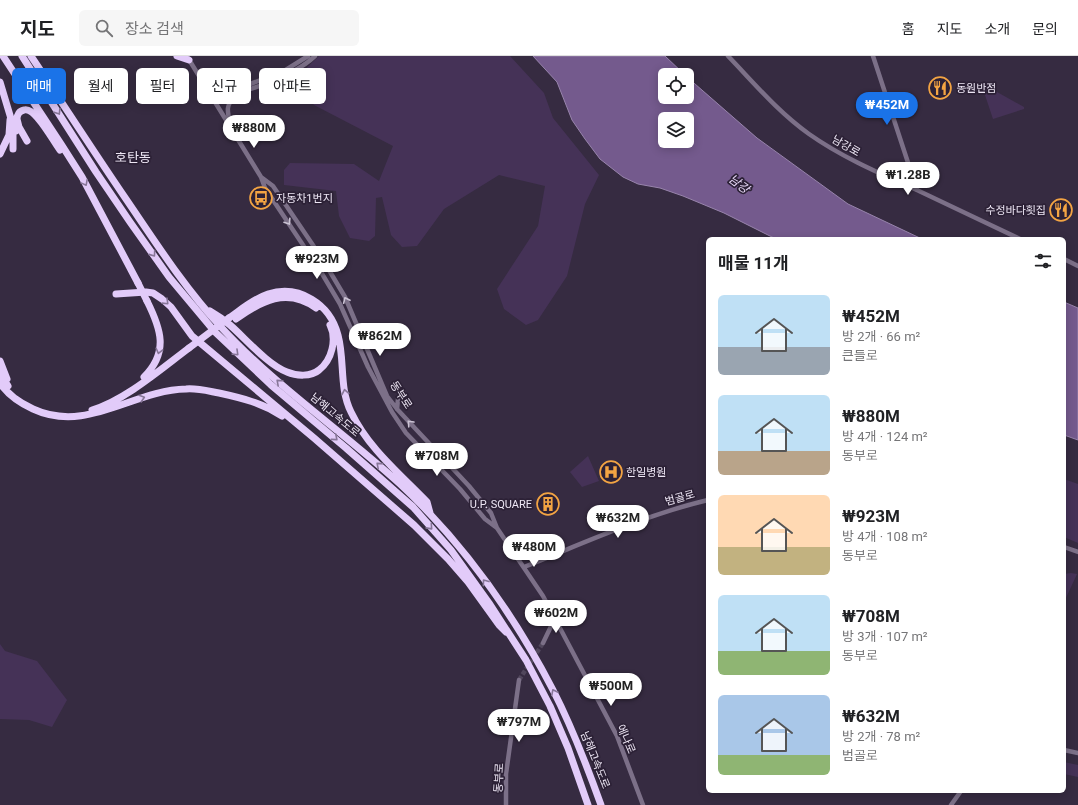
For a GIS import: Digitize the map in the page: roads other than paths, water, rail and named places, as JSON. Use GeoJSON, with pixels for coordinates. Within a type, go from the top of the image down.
{"type":"FeatureCollection","features":[{"type":"Feature","properties":{"kind":"highway"},"geometry":{"type":"LineString","coordinates":[[2,56],[74,164],[147,301],[158,326],[161,340],[158,354],[153,366],[147,374],[114,401]]}},
{"type":"Feature","properties":{"kind":"highway","name":"남해고속도로"},"geometry":{"type":"LineString","coordinates":[[22,56],[96,172],[169,277],[191,305],[239,356],[412,507],[451,550],[512,637],[550,706],[568,748],[588,805]]}},
{"type":"Feature","properties":{"kind":"highway","name":"남해고속도로"},"geometry":{"type":"LineString","coordinates":[[31,56],[171,266],[200,304],[222,328],[273,377],[376,463],[430,513],[466,555],[502,605],[530,648],[554,692],[581,751],[601,805]]}},
{"type":"Feature","properties":{"kind":"highway"},"geometry":{"type":"LineString","coordinates":[[177,56],[187,58]]}},
{"type":"Feature","properties":{"kind":"highway"},"geometry":{"type":"LineString","coordinates":[[0,82],[14,126],[26,142],[17,119],[20,113],[26,109],[31,110],[36,115],[58,148],[74,164]]}},
{"type":"Feature","properties":{"kind":"highway"},"geometry":{"type":"LineString","coordinates":[[3,152],[8,135],[10,114]]}},
{"type":"Feature","properties":{"kind":"highway"},"geometry":{"type":"LineString","coordinates":[[13,149],[14,126]]}},
{"type":"Feature","properties":{"kind":"highway"},"geometry":{"type":"LineString","coordinates":[[116,294],[146,292],[157,295],[171,307],[192,336],[324,446],[399,511],[448,559],[468,582],[499,625],[512,637]]}},
{"type":"Feature","properties":{"kind":"highway"},"geometry":{"type":"LineString","coordinates":[[92,413],[109,408],[121,401],[257,299],[267,294],[280,292],[301,294],[313,300],[324,309],[332,321],[338,336],[346,402],[351,413],[370,442],[427,502],[430,513]]}},
{"type":"Feature","properties":{"kind":"highway"},"geometry":{"type":"LineString","coordinates":[[200,304],[230,324],[272,362],[287,372],[300,375],[317,371],[325,363],[332,347],[333,337],[331,328],[326,318],[310,303],[302,300],[285,298],[272,299],[251,308],[231,320]]}},
{"type":"Feature","properties":{"kind":"highway"},"geometry":{"type":"LineString","coordinates":[[0,374],[17,395],[37,408],[53,412],[79,413],[97,409],[114,401],[190,350]]}},
{"type":"Feature","properties":{"kind":"highway"},"geometry":{"type":"LineString","coordinates":[[0,361],[11,389]]}},
{"type":"Feature","properties":{"kind":"highway"},"geometry":{"type":"LineString","coordinates":[[0,383],[17,401],[26,406],[46,414],[67,417],[103,412],[159,392],[199,389],[250,400],[263,405],[287,419],[324,446]]}},
{"type":"Feature","properties":{"kind":"street"},"geometry":{"type":"LineString","coordinates":[[251,85],[284,71],[308,56]]}},
{"type":"Feature","properties":{"kind":"street"},"geometry":{"type":"LineString","coordinates":[[251,87],[282,78],[315,56]]}},
{"type":"Feature","properties":{"kind":"street","name":"남강로"},"geometry":{"type":"LineString","coordinates":[[728,56],[768,99],[808,133],[848,159],[1016,237]]}},
{"type":"Feature","properties":{"kind":"street"},"geometry":{"type":"LineString","coordinates":[[873,56],[917,190]]}},
{"type":"Feature","properties":{"kind":"street","name":"동부로"},"geometry":{"type":"LineString","coordinates":[[187,58],[197,74]]}},
{"type":"Feature","properties":{"kind":"street","name":"동부로"},"geometry":{"type":"LineString","coordinates":[[216,104],[262,177],[273,186],[323,260],[345,297],[387,396],[397,409],[469,486],[491,513],[497,528],[524,567],[555,618]]}},
{"type":"Feature","properties":{"kind":"street"},"geometry":{"type":"LineString","coordinates":[[229,104],[227,112],[232,131]]}},
{"type":"Feature","properties":{"kind":"street"},"geometry":{"type":"LineString","coordinates":[[893,180],[909,166]]}},
{"type":"Feature","properties":{"kind":"street","name":"동부로"},"geometry":{"type":"LineString","coordinates":[[262,177],[265,188],[321,272],[340,304],[368,367],[392,412],[406,433],[460,489],[485,519],[497,528]]}},
{"type":"Feature","properties":{"kind":"street"},"geometry":{"type":"LineString","coordinates":[[1066,260],[1078,266]]}},
{"type":"Feature","properties":{"kind":"street"},"geometry":{"type":"LineString","coordinates":[[397,409],[398,398],[403,391]]}},
{"type":"Feature","properties":{"kind":"street","name":"범골로"},"geometry":{"type":"LineString","coordinates":[[524,567],[664,512],[706,501]]}},
{"type":"Feature","properties":{"kind":"street"},"geometry":{"type":"LineString","coordinates":[[1066,548],[1078,552]]}},
{"type":"Feature","properties":{"kind":"street"},"geometry":{"type":"LineString","coordinates":[[543,643],[555,618]]}},
{"type":"Feature","properties":{"kind":"street","name":"에나로"},"geometry":{"type":"LineString","coordinates":[[555,618],[617,736],[643,805]]}},
{"type":"Feature","properties":{"kind":"street","name":"동부로"},"geometry":{"type":"LineString","coordinates":[[506,805],[506,774],[518,680]]}},
{"type":"Feature","properties":{"kind":"street"},"geometry":{"type":"LineString","coordinates":[[1066,750],[1078,753]]}},
{"type":"Feature","properties":{"kind":"street"},"geometry":{"type":"LineString","coordinates":[[951,805],[960,793]]}},
{"type":"Feature","properties":{"kind":"water","name":"남강"},"geometry":{"type":"Polygon","coordinates":[[[533,56],[665,56],[678,68],[658,68],[658,104],[694,104],[694,83],[757,138],[848,204],[918,237],[772,237],[724,213],[683,196],[660,188],[638,184],[623,177],[600,159],[572,120],[557,82],[533,56]]]}},
{"type":"Feature","properties":{"kind":"water"},"geometry":{"type":"Polygon","coordinates":[[[1066,303],[1078,308],[1078,440],[1066,436],[1066,303]]]}},
{"type":"Feature","properties":{"kind":"tunnel"},"geometry":{"type":"LineString","coordinates":[[519,680],[543,643]]}},
{"type":"Feature","properties":{"kind":"place","name":"동원반점"},"geometry":{"type":"Point","coordinates":[940,88]}},
{"type":"Feature","properties":{"kind":"place","name":"자동차1번지"},"geometry":{"type":"Point","coordinates":[261,198]}},
{"type":"Feature","properties":{"kind":"place","name":"수정바다횟집"},"geometry":{"type":"Point","coordinates":[1061,210]}},
{"type":"Feature","properties":{"kind":"place","name":"한일병원"},"geometry":{"type":"Point","coordinates":[611,472]}},
{"type":"Feature","properties":{"kind":"place","name":"U.P. SQUARE"},"geometry":{"type":"Point","coordinates":[548,504]}},
{"type":"Feature","properties":{"kind":"district","name":"호탄동"},"geometry":{"type":"Point","coordinates":[133,157]}}]}
